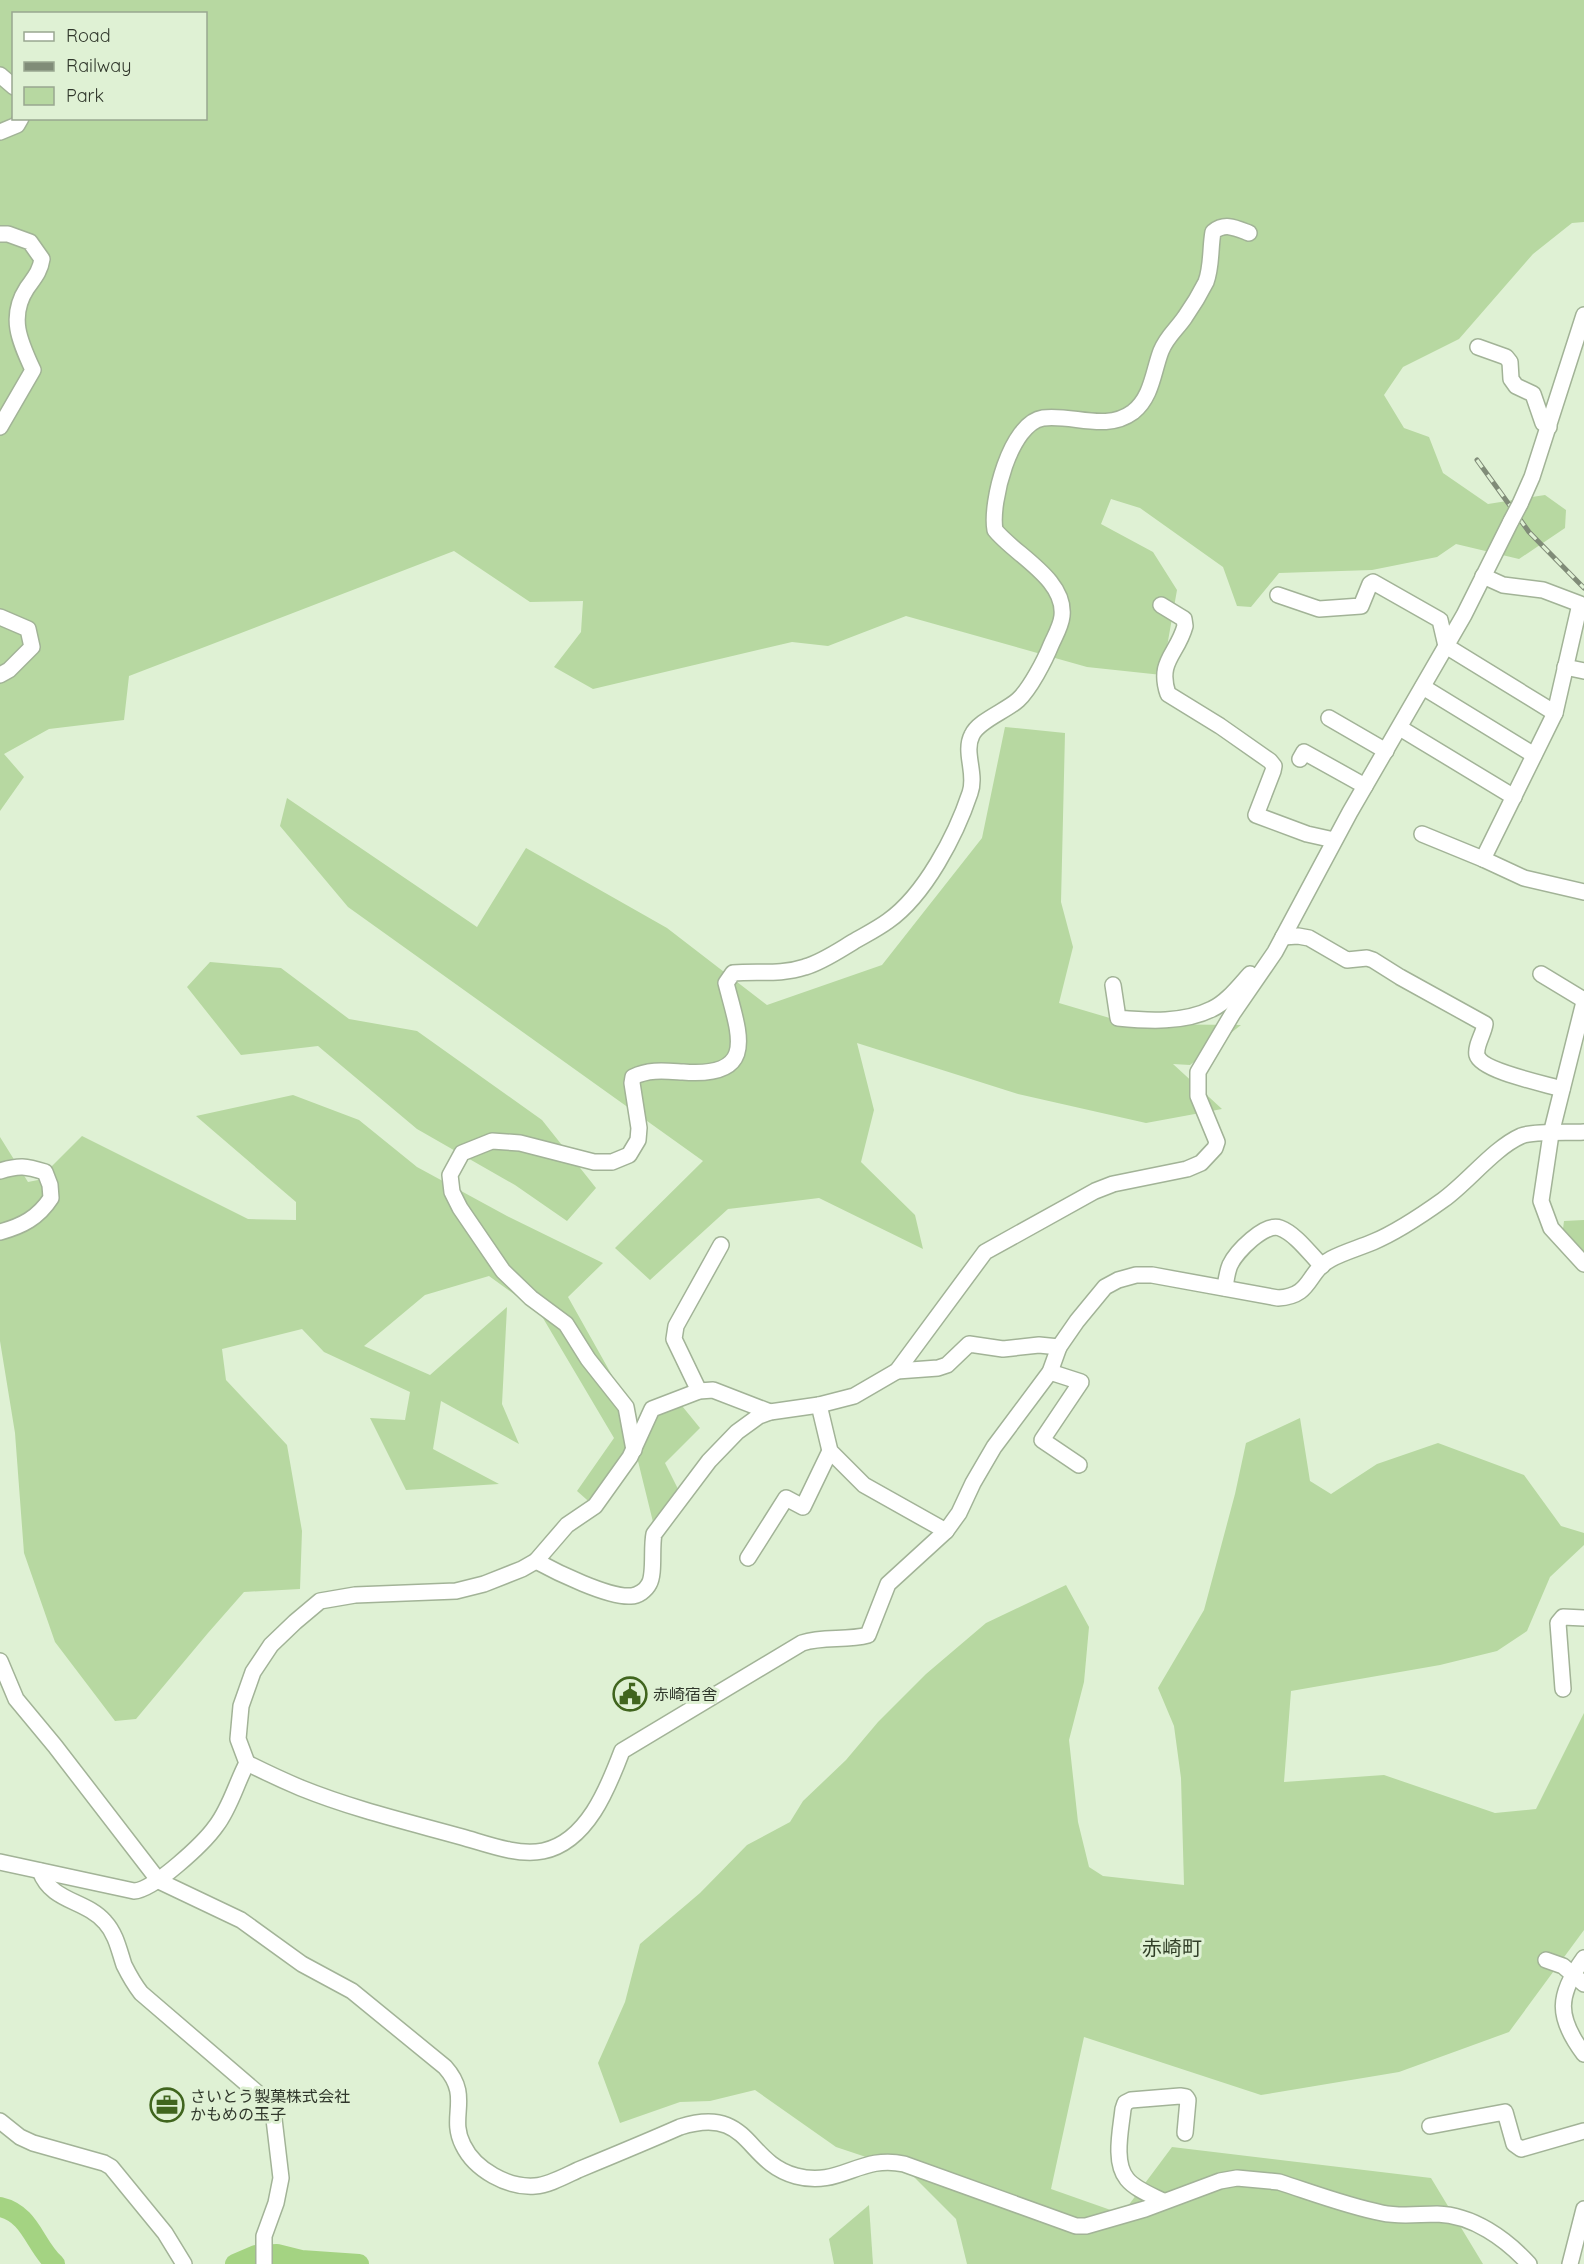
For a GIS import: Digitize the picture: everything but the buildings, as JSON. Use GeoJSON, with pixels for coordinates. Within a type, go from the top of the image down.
{"type":"FeatureCollection","features":[{"type":"Feature","properties":{"kind":"street"},"geometry":{"type":"LineString","coordinates":[[0,75],[12,85]]}},
{"type":"Feature","properties":{"kind":"street"},"geometry":{"type":"LineString","coordinates":[[0,132],[17,125],[20,120]]}},
{"type":"Feature","properties":{"kind":"street"},"geometry":{"type":"LineString","coordinates":[[634,1450],[626,1407],[588,1359],[566,1324],[531,1298],[503,1271],[460,1208],[452,1192],[450,1175],[462,1153],[492,1141],[520,1143],[594,1162],[612,1162],[629,1155],[638,1140],[639,1128],[633,1077],[643,1072],[716,1071],[729,1067],[738,1055],[739,1033],[726,983],[733,973],[772,973],[805,967],[838,951],[889,921],[906,905],[931,872],[957,830],[972,789],[973,775],[969,749],[971,735],[980,725],[1005,711],[1021,697],[1048,654],[1062,619],[1059,596],[1051,584],[1033,564],[1005,543],[995,530],[996,500],[1002,472],[1012,449],[1025,430],[1042,418],[1100,422],[1125,417],[1135,410],[1147,396],[1161,350],[1170,333],[1184,318],[1206,281],[1213,232],[1218,228],[1229,226],[1249,233]]}},
{"type":"Feature","properties":{"kind":"street"},"geometry":{"type":"LineString","coordinates":[[0,234],[8,234],[30,242],[42,259],[37,276],[18,305],[16,324],[33,370],[0,427]]}},
{"type":"Feature","properties":{"kind":"street"},"geometry":{"type":"LineString","coordinates":[[536,1561],[561,1574],[619,1595],[632,1596],[641,1592],[648,1585],[652,1576],[651,1546],[654,1534],[709,1461],[737,1432],[759,1416],[770,1412],[819,1406],[854,1396],[897,1371],[985,1252],[1095,1191],[1113,1184],[1187,1169],[1201,1163],[1208,1155],[1217,1142],[1198,1096],[1198,1072],[1233,1012],[1275,952],[1334,840],[1446,646],[1520,504],[1549,427],[1584,315]]}},
{"type":"Feature","properties":{"kind":"street"},"geometry":{"type":"LineString","coordinates":[[1478,347],[1506,357],[1510,362],[1511,379],[1519,388],[1533,394],[1543,423],[1549,427]]}},
{"type":"Feature","properties":{"kind":"street"},"geometry":{"type":"LineString","coordinates":[[1483,576],[1503,585],[1543,590],[1580,604],[1554,713],[1483,859]]}},
{"type":"Feature","properties":{"kind":"street"},"geometry":{"type":"LineString","coordinates":[[1278,596],[1319,609],[1361,606],[1373,582],[1440,620],[1446,646],[1554,713]]}},
{"type":"Feature","properties":{"kind":"street"},"geometry":{"type":"LineString","coordinates":[[1161,605],[1184,619],[1185,626],[1165,671],[1164,680],[1168,694],[1220,726],[1274,766],[1256,815],[1307,834],[1334,840]]}},
{"type":"Feature","properties":{"kind":"street"},"geometry":{"type":"LineString","coordinates":[[0,616],[28,629],[32,646],[9,670],[0,675]]}},
{"type":"Feature","properties":{"kind":"street"},"geometry":{"type":"LineString","coordinates":[[1565,667],[1584,671]]}},
{"type":"Feature","properties":{"kind":"street"},"geometry":{"type":"LineString","coordinates":[[1423,687],[1534,755]]}},
{"type":"Feature","properties":{"kind":"street"},"geometry":{"type":"LineString","coordinates":[[1329,718],[1386,751]]}},
{"type":"Feature","properties":{"kind":"street"},"geometry":{"type":"LineString","coordinates":[[1400,728],[1514,797]]}},
{"type":"Feature","properties":{"kind":"street"},"geometry":{"type":"LineString","coordinates":[[1300,759],[1304,752],[1365,786]]}},
{"type":"Feature","properties":{"kind":"street"},"geometry":{"type":"LineString","coordinates":[[1422,834],[1524,878],[1584,892]]}},
{"type":"Feature","properties":{"kind":"street"},"geometry":{"type":"LineString","coordinates":[[1283,937],[1309,938],[1347,960],[1367,958],[1373,960],[1485,1024],[1476,1053],[1478,1058],[1487,1065],[1501,1072],[1562,1089]]}},
{"type":"Feature","properties":{"kind":"street"},"geometry":{"type":"LineString","coordinates":[[1113,986],[1118,1018],[1152,1022],[1194,1015],[1212,1009],[1227,999],[1257,966],[1275,952]]}},
{"type":"Feature","properties":{"kind":"street"},"geometry":{"type":"LineString","coordinates":[[1541,974],[1584,1001],[1551,1134],[1541,1201],[1551,1228],[1584,1264]]}},
{"type":"Feature","properties":{"kind":"street"},"geometry":{"type":"LineString","coordinates":[[246,1763],[302,1788],[409,1823],[501,1849],[544,1851],[565,1841],[593,1813],[622,1751],[802,1643],[813,1639],[852,1639],[868,1635],[888,1584],[946,1531],[959,1514],[973,1483],[994,1448],[1050,1372],[1059,1347],[1105,1287],[1118,1280],[1136,1275],[1152,1275],[1278,1298],[1291,1297],[1299,1294],[1330,1259],[1375,1241],[1442,1201],[1507,1143],[1530,1134],[1584,1132]]}},
{"type":"Feature","properties":{"kind":"street"},"geometry":{"type":"LineString","coordinates":[[0,1171],[16,1166],[30,1167],[45,1172],[51,1198],[34,1218],[18,1227],[0,1232]]}},
{"type":"Feature","properties":{"kind":"street"},"geometry":{"type":"LineString","coordinates":[[1225,1288],[1231,1261],[1260,1232],[1272,1227],[1288,1232],[1322,1266]]}},
{"type":"Feature","properties":{"kind":"street"},"geometry":{"type":"LineString","coordinates":[[699,1391],[674,1339],[676,1326],[721,1245]]}},
{"type":"Feature","properties":{"kind":"street"},"geometry":{"type":"LineString","coordinates":[[897,1371],[938,1368],[947,1365],[969,1344],[1004,1348],[1039,1345],[1059,1347]]}},
{"type":"Feature","properties":{"kind":"street"},"geometry":{"type":"LineString","coordinates":[[1050,1372],[1081,1382],[1042,1440],[1078,1465]]}},
{"type":"Feature","properties":{"kind":"street"},"geometry":{"type":"LineString","coordinates":[[0,1862],[134,1891],[148,1888],[159,1881],[216,1826],[229,1805],[235,1785],[246,1763],[238,1739],[241,1706],[253,1672],[271,1645],[320,1601],[355,1595],[456,1592],[522,1569],[536,1561],[567,1525],[595,1506],[634,1450],[652,1409],[699,1391],[713,1390],[770,1412]]}},
{"type":"Feature","properties":{"kind":"street"},"geometry":{"type":"LineString","coordinates":[[819,1406],[830,1451],[864,1485],[946,1531]]}},
{"type":"Feature","properties":{"kind":"street"},"geometry":{"type":"LineString","coordinates":[[748,1558],[786,1497],[803,1507],[830,1451]]}},
{"type":"Feature","properties":{"kind":"street"},"geometry":{"type":"LineString","coordinates":[[1563,1689],[1558,1623],[1563,1617],[1584,1618]]}},
{"type":"Feature","properties":{"kind":"street"},"geometry":{"type":"LineString","coordinates":[[0,1662],[16,1699],[159,1881],[241,1920],[302,1965],[352,1991],[445,2067],[459,2089],[459,2134],[463,2145],[470,2156],[483,2168],[506,2182],[536,2187],[680,2127],[696,2122],[714,2121],[743,2134],[776,2168],[794,2175],[814,2180],[833,2178],[870,2163],[889,2161],[904,2164],[1076,2226],[1145,2209],[1220,2181],[1237,2178],[1279,2182],[1385,2214],[1440,2214],[1458,2217],[1495,2234],[1529,2264]]}},
{"type":"Feature","properties":{"kind":"street"},"geometry":{"type":"LineString","coordinates":[[40,1871],[45,1883],[51,1889],[105,1921],[113,1933],[131,1979],[141,1993],[261,2096],[269,2107],[274,2119],[281,2178],[276,2202],[264,2236],[264,2259]]}},
{"type":"Feature","properties":{"kind":"street"},"geometry":{"type":"LineString","coordinates":[[1584,1958],[1568,1982],[1563,2008],[1573,2039],[1584,2054]]}},
{"type":"Feature","properties":{"kind":"street"},"geometry":{"type":"LineString","coordinates":[[1546,1960],[1563,1966],[1584,1984]]}},
{"type":"Feature","properties":{"kind":"street"},"geometry":{"type":"LineString","coordinates":[[1162,2201],[1135,2186],[1123,2173],[1119,2159],[1123,2109],[1131,2100],[1186,2097],[1188,2100],[1185,2133]]}},
{"type":"Feature","properties":{"kind":"street"},"geometry":{"type":"LineString","coordinates":[[1430,2126],[1505,2112],[1514,2144],[1521,2149],[1584,2131]]}},
{"type":"Feature","properties":{"kind":"street"},"geometry":{"type":"LineString","coordinates":[[0,2121],[33,2144],[104,2163],[111,2167],[165,2233],[184,2263]]}},
{"type":"Feature","properties":{"kind":"street"},"geometry":{"type":"LineString","coordinates":[[1570,2264],[1584,2210]]}},
{"type":"Feature","properties":{"kind":"green space"},"geometry":{"type":"Polygon","coordinates":[[[0,0],[1584,0],[1584,222],[1572,223],[1533,254],[1459,339],[1403,367],[1384,395],[1404,428],[1429,437],[1443,473],[1488,504],[1545,495],[1566,510],[1565,528],[1519,559],[1456,544],[1437,557],[1372,570],[1279,573],[1251,607],[1237,606],[1223,567],[1140,508],[1111,499],[1101,524],[1153,552],[1177,590],[1162,675],[1087,667],[906,616],[828,646],[792,642],[593,689],[554,667],[581,632],[583,601],[530,602],[454,551],[129,676],[124,720],[49,729],[4,754],[24,777],[0,811],[0,0]]]}},
{"type":"Feature","properties":{"kind":"green space"},"geometry":{"type":"Polygon","coordinates":[[[1005,727],[1065,733],[1061,902],[1073,947],[1059,1003],[1130,1024],[1241,1025],[1190,1065],[1173,1064],[1222,1109],[1146,1123],[1018,1094],[857,1043],[874,1110],[861,1162],[915,1215],[923,1249],[819,1198],[728,1209],[650,1280],[615,1248],[703,1161],[348,907],[280,826],[287,798],[477,927],[526,848],[667,928],[767,1005],[882,965],[982,838],[1005,727]]]}},
{"type":"Feature","properties":{"kind":"green space"},"geometry":{"type":"Polygon","coordinates":[[[210,962],[281,968],[349,1019],[417,1031],[542,1120],[596,1188],[567,1221],[515,1185],[417,1129],[318,1046],[241,1055],[187,987],[210,962]]]}},
{"type":"Feature","properties":{"kind":"green space"},"geometry":{"type":"Polygon","coordinates":[[[293,1095],[359,1120],[417,1167],[507,1216],[603,1263],[568,1297],[641,1427],[678,1401],[700,1428],[665,1463],[680,1493],[654,1526],[636,1453],[595,1507],[577,1491],[614,1438],[540,1313],[489,1276],[425,1295],[364,1346],[430,1375],[507,1307],[502,1404],[519,1444],[441,1401],[433,1449],[499,1484],[406,1490],[370,1418],[405,1420],[410,1392],[324,1352],[302,1329],[222,1349],[226,1380],[287,1445],[302,1531],[300,1589],[244,1592],[136,1719],[115,1721],[55,1642],[24,1553],[15,1433],[0,1341],[0,1137],[28,1182],[38,1180],[82,1136],[248,1219],[296,1220],[296,1202],[196,1116],[293,1095]]]}},
{"type":"Feature","properties":{"kind":"green space"},"geometry":{"type":"Polygon","coordinates":[[[1584,1220],[1584,1253],[1563,1229],[1564,1221],[1584,1220]]]}},
{"type":"Feature","properties":{"kind":"green space"},"geometry":{"type":"Polygon","coordinates":[[[1300,1418],[1310,1481],[1331,1494],[1377,1464],[1438,1443],[1524,1475],[1561,1526],[1584,1533],[1584,1545],[1550,1577],[1527,1631],[1497,1651],[1440,1665],[1291,1691],[1284,1782],[1384,1775],[1495,1813],[1536,1809],[1584,1713],[1584,1930],[1509,2032],[1399,2072],[1261,2095],[1084,2037],[1051,2189],[1122,2214],[1172,2147],[1431,2178],[1483,2264],[967,2264],[956,2219],[908,2171],[836,2147],[755,2090],[710,2101],[680,2102],[620,2123],[598,2063],[625,2002],[640,1944],[700,1893],[747,1845],[790,1822],[803,1801],[846,1760],[878,1722],[926,1674],[986,1623],[1066,1585],[1089,1627],[1084,1682],[1069,1740],[1078,1822],[1089,1867],[1103,1876],[1184,1885],[1181,1778],[1174,1726],[1158,1688],[1204,1610],[1246,1443],[1300,1418]]]}},
{"type":"Feature","properties":{"kind":"green space"},"geometry":{"type":"Polygon","coordinates":[[[869,2205],[873,2264],[834,2264],[829,2239],[869,2205]]]}},
{"type":"Feature","properties":{"kind":"waterway"},"geometry":{"type":"LineString","coordinates":[[0,2207],[19,2216],[55,2264]]}},
{"type":"Feature","properties":{"kind":"waterway"},"geometry":{"type":"LineString","coordinates":[[235,2264],[256,2255],[277,2254],[301,2260],[359,2264]]}},
{"type":"Feature","properties":{"kind":"railway"},"geometry":{"type":"LineString","coordinates":[[1477,460],[1529,532],[1584,588]]}},
{"type":"Feature","properties":{"kind":"place","name":"赤崎宿舎"},"geometry":{"type":"Point","coordinates":[630,1694]}},
{"type":"Feature","properties":{"kind":"place","name":"さいとう製菓株式会社 かもめの玉子"},"geometry":{"type":"Point","coordinates":[167,2105]}},
{"type":"Feature","properties":{"kind":"district","name":"赤崎町"},"geometry":{"type":"Point","coordinates":[1172,1947]}}]}
